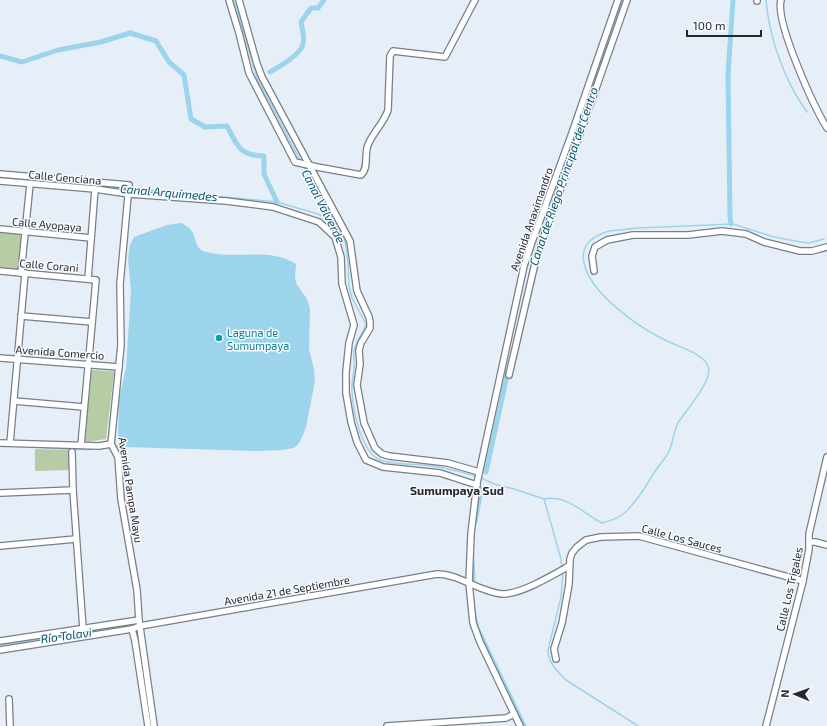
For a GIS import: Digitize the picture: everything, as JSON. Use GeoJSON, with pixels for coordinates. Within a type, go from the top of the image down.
{"type":"FeatureCollection","features":[{"type":"Feature","properties":{"kind":"street"},"geometry":{"type":"LineString","coordinates":[[229,0],[249,73],[295,162],[356,175],[361,175],[366,168],[368,145],[386,116],[388,110],[390,56],[393,51],[444,57],[475,0]]}},
{"type":"Feature","properties":{"kind":"street"},"geometry":{"type":"LineString","coordinates":[[239,0],[262,77],[305,164],[350,241],[356,291],[370,322],[370,328],[361,343],[359,350],[360,364],[357,385],[364,423],[375,448],[382,454],[389,456],[448,463],[479,474]]}},
{"type":"Feature","properties":{"kind":"street","name":"Avenida Anaximandro"},"geometry":{"type":"LineString","coordinates":[[520,726],[480,642],[473,623],[469,583],[471,534],[477,484],[524,266],[618,0]]}},
{"type":"Feature","properties":{"kind":"street","name":"Avenida Anaximandro"},"geometry":{"type":"LineString","coordinates":[[509,375],[536,259],[627,0]]}},
{"type":"Feature","properties":{"kind":"street"},"geometry":{"type":"LineString","coordinates":[[781,0],[781,15],[792,52],[811,98],[827,128]]}},
{"type":"Feature","properties":{"kind":"street","name":"Calle Genciana"},"geometry":{"type":"LineString","coordinates":[[0,174],[273,208],[319,222],[335,237],[341,258],[342,284],[354,325],[348,343],[346,393],[351,422],[357,442],[366,460],[383,467],[440,473],[477,484]]}},
{"type":"Feature","properties":{"kind":"street","name":"Calle Genciana"},"geometry":{"type":"LineString","coordinates":[[0,181],[96,190],[129,190]]}},
{"type":"Feature","properties":{"kind":"street"},"geometry":{"type":"LineString","coordinates":[[10,443],[18,359],[25,232],[30,184]]}},
{"type":"Feature","properties":{"kind":"street"},"geometry":{"type":"LineString","coordinates":[[88,279],[96,190]]}},
{"type":"Feature","properties":{"kind":"street","name":"Avenida Pampa Mayu"},"geometry":{"type":"LineString","coordinates":[[129,190],[120,284],[121,345],[111,444],[118,457],[121,499],[136,590],[154,726]]}},
{"type":"Feature","properties":{"kind":"street","name":"Calle Ayopaya"},"geometry":{"type":"LineString","coordinates":[[0,229],[91,238]]}},
{"type":"Feature","properties":{"kind":"street"},"geometry":{"type":"LineString","coordinates":[[594,271],[592,256],[595,247],[607,240],[633,235],[680,236],[729,232],[746,234],[764,242],[800,251],[812,251],[827,247]]}},
{"type":"Feature","properties":{"kind":"street","name":"Calle Corani"},"geometry":{"type":"LineString","coordinates":[[0,271],[96,280],[92,322]]}},
{"type":"Feature","properties":{"kind":"street"},"geometry":{"type":"LineString","coordinates":[[21,316],[92,322],[81,445]]}},
{"type":"Feature","properties":{"kind":"street","name":"Avenida Comercio"},"geometry":{"type":"LineString","coordinates":[[0,358],[119,367]]}},
{"type":"Feature","properties":{"kind":"street"},"geometry":{"type":"LineString","coordinates":[[14,401],[84,407]]}},
{"type":"Feature","properties":{"kind":"street"},"geometry":{"type":"LineString","coordinates":[[0,443],[99,446],[111,444]]}},
{"type":"Feature","properties":{"kind":"street"},"geometry":{"type":"LineString","coordinates":[[72,452],[76,539],[83,629]]}},
{"type":"Feature","properties":{"kind":"street","name":"Calle Los Trigales"},"geometry":{"type":"LineString","coordinates":[[766,726],[810,549],[809,534],[827,457]]}},
{"type":"Feature","properties":{"kind":"street"},"geometry":{"type":"LineString","coordinates":[[0,493],[73,490]]}},
{"type":"Feature","properties":{"kind":"street","name":"Calle Los Sauces"},"geometry":{"type":"LineString","coordinates":[[568,566],[572,553],[586,540],[601,537],[631,536],[646,538],[802,581]]}},
{"type":"Feature","properties":{"kind":"street"},"geometry":{"type":"LineString","coordinates":[[0,546],[76,539]]}},
{"type":"Feature","properties":{"kind":"street"},"geometry":{"type":"LineString","coordinates":[[810,542],[827,545]]}},
{"type":"Feature","properties":{"kind":"street"},"geometry":{"type":"LineString","coordinates":[[556,659],[554,649],[562,623],[569,584],[568,566]]}},
{"type":"Feature","properties":{"kind":"street","name":"Avenida 21 de Septiembre"},"geometry":{"type":"LineString","coordinates":[[0,641],[83,629],[140,623],[436,574],[447,574],[494,593],[505,594],[518,591],[568,566]]}},
{"type":"Feature","properties":{"kind":"street","name":"Avenida 21 de Septiembre"},"geometry":{"type":"LineString","coordinates":[[0,650],[132,629],[140,623]]}},
{"type":"Feature","properties":{"kind":"street"},"geometry":{"type":"LineString","coordinates":[[132,629],[148,726]]}},
{"type":"Feature","properties":{"kind":"street"},"geometry":{"type":"LineString","coordinates":[[9,699],[10,726]]}},
{"type":"Feature","properties":{"kind":"street"},"geometry":{"type":"LineString","coordinates":[[387,726],[506,718],[514,714]]}},
{"type":"Feature","properties":{"kind":"green space"},"geometry":{"type":"Polygon","coordinates":[[[0,232],[19,234],[23,238],[20,267],[17,269],[0,267],[0,232]]]}},
{"type":"Feature","properties":{"kind":"green space"},"geometry":{"type":"Polygon","coordinates":[[[92,370],[113,371],[114,373],[106,439],[86,442],[84,440],[92,370]]]}},
{"type":"Feature","properties":{"kind":"green space"},"geometry":{"type":"Polygon","coordinates":[[[35,449],[69,450],[70,470],[35,471],[35,449]]]}},
{"type":"Feature","properties":{"kind":"water","name":"Laguna de Sumumpaya"},"geometry":{"type":"Polygon","coordinates":[[[181,223],[190,229],[198,247],[203,251],[227,255],[274,256],[296,264],[295,278],[297,285],[307,299],[310,309],[309,349],[314,369],[315,381],[306,427],[300,442],[294,448],[257,451],[125,447],[118,439],[119,399],[126,368],[131,290],[128,259],[130,245],[134,237],[167,225],[181,223]]]}},
{"type":"Feature","properties":{"kind":"waterway","name":"Canal Valverde"},"geometry":{"type":"LineString","coordinates":[[234,0],[257,78],[301,162]]}},
{"type":"Feature","properties":{"kind":"waterway"},"geometry":{"type":"LineString","coordinates":[[270,72],[289,60],[298,52],[304,39],[301,22],[311,8],[318,8],[324,0]]}},
{"type":"Feature","properties":{"kind":"waterway","name":"Canal de Riego Principal del Centro"},"geometry":{"type":"LineString","coordinates":[[597,79],[623,0]]}},
{"type":"Feature","properties":{"kind":"waterway"},"geometry":{"type":"LineString","coordinates":[[731,224],[728,74],[733,0]]}},
{"type":"Feature","properties":{"kind":"waterway"},"geometry":{"type":"LineString","coordinates":[[766,0],[774,44],[779,59],[792,87],[807,112]]}},
{"type":"Feature","properties":{"kind":"waterway"},"geometry":{"type":"LineString","coordinates":[[0,56],[22,62],[58,50],[101,42],[130,33],[156,41],[169,62],[184,75],[191,119],[205,127],[227,126],[237,144],[244,152],[264,156],[264,174],[277,202]]}},
{"type":"Feature","properties":{"kind":"waterway","name":"Canal Valverde"},"geometry":{"type":"LineString","coordinates":[[304,167],[345,241],[349,286],[352,298],[366,324],[355,348],[352,389],[356,419],[359,430],[368,449],[373,456],[385,462],[425,465],[454,470],[476,476]]}},
{"type":"Feature","properties":{"kind":"waterway","name":"Canal Arquímedes"},"geometry":{"type":"LineString","coordinates":[[0,177],[72,183]]}},
{"type":"Feature","properties":{"kind":"waterway","name":"Canal Arquímedes"},"geometry":{"type":"LineString","coordinates":[[129,188],[277,202],[318,214],[335,223]]}},
{"type":"Feature","properties":{"kind":"waterway"},"geometry":{"type":"LineString","coordinates":[[544,499],[561,499],[602,523],[622,515],[637,499],[668,454],[675,429],[703,387],[709,372],[708,366],[701,357],[642,327],[617,308],[595,286],[588,274],[583,256],[586,246],[593,238],[609,231],[638,228],[733,224],[774,237],[801,242],[809,243],[824,239]]}},
{"type":"Feature","properties":{"kind":"waterway","name":"Canal de Riego Principal del Centro"},"geometry":{"type":"LineString","coordinates":[[486,472],[508,371]]}},
{"type":"Feature","properties":{"kind":"waterway"},"geometry":{"type":"LineString","coordinates":[[18,446],[83,450],[109,448],[122,445]]}},
{"type":"Feature","properties":{"kind":"waterway","name":"Canal Valverde"},"geometry":{"type":"LineString","coordinates":[[479,477],[494,484],[544,499]]}},
{"type":"Feature","properties":{"kind":"waterway","name":"Canal de Riego Principal del Centro"},"geometry":{"type":"LineString","coordinates":[[475,522],[481,489]]}},
{"type":"Feature","properties":{"kind":"waterway"},"geometry":{"type":"LineString","coordinates":[[544,499],[561,559],[562,569]]}},
{"type":"Feature","properties":{"kind":"waterway","name":"Canal de Riego Principal del Centro"},"geometry":{"type":"LineString","coordinates":[[472,560],[473,579]]}},
{"type":"Feature","properties":{"kind":"waterway"},"geometry":{"type":"LineString","coordinates":[[563,572],[561,597],[548,650],[551,663],[566,680],[638,726]]}},
{"type":"Feature","properties":{"kind":"waterway","name":"Canal de Riego Principal del Centro"},"geometry":{"type":"LineString","coordinates":[[474,616],[477,628],[524,726]]}},
{"type":"Feature","properties":{"kind":"waterway","name":"Río Tolavi"},"geometry":{"type":"LineString","coordinates":[[0,645],[130,625],[132,627]]}},
{"type":"Feature","properties":{"kind":"waterway","name":"Río Tolavi"},"geometry":{"type":"LineString","coordinates":[[136,632],[138,634],[148,708]]}},
{"type":"Feature","properties":{"kind":"place","name":"Laguna de Sumumpaya"},"geometry":{"type":"Point","coordinates":[219,338]}},
{"type":"Feature","properties":{"kind":"district","name":"Sumumpaya Sud"},"geometry":{"type":"Point","coordinates":[457,490]}}]}
